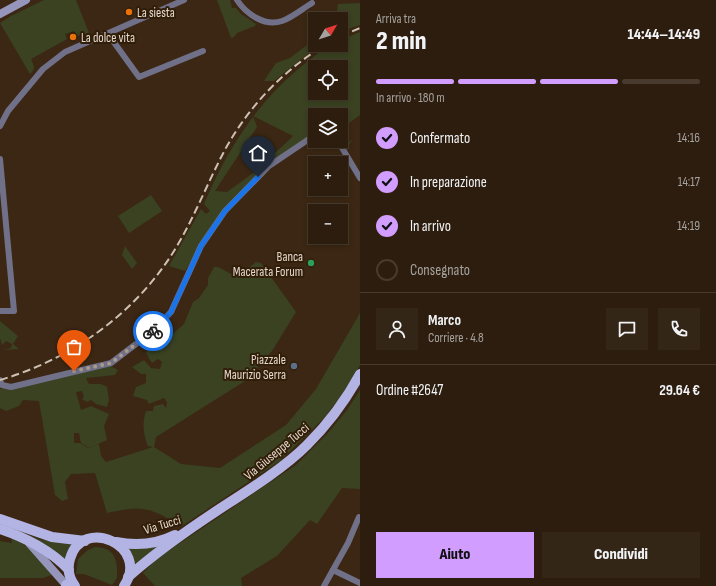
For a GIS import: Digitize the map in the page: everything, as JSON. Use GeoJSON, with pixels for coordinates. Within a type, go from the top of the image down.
{"type":"FeatureCollection","features":[{"type":"Feature","properties":{"kind":"main road"},"geometry":{"type":"LineString","coordinates":[[0,14],[26,0]]}},
{"type":"Feature","properties":{"kind":"main road","name":"Via Giuseppe Tucci"},"geometry":{"type":"LineString","coordinates":[[190,528],[258,484],[306,446],[348,396],[360,374]]}},
{"type":"Feature","properties":{"kind":"main road","name":"Via Tucci"},"geometry":{"type":"LineString","coordinates":[[0,519],[52,537],[85,541],[104,538],[134,545],[152,543],[169,538],[190,528]]}},
{"type":"Feature","properties":{"kind":"main road","name":"Via Tucci"},"geometry":{"type":"LineString","coordinates":[[125,582],[148,559],[190,528]]}},
{"type":"Feature","properties":{"kind":"main road"},"geometry":{"type":"LineString","coordinates":[[0,529],[27,541],[63,564],[70,581]]}},
{"type":"Feature","properties":{"kind":"main road"},"geometry":{"type":"LineString","coordinates":[[27,541],[57,575],[70,581]]}},
{"type":"Feature","properties":{"kind":"main road"},"geometry":{"type":"LineString","coordinates":[[70,581],[72,553],[85,541]]}},
{"type":"Feature","properties":{"kind":"main road"},"geometry":{"type":"LineString","coordinates":[[116,542],[123,549],[128,558],[125,582]]}},
{"type":"Feature","properties":{"kind":"street"},"geometry":{"type":"LineString","coordinates":[[237,0],[249,14],[261,20],[275,22],[289,17],[312,3]]}},
{"type":"Feature","properties":{"kind":"street"},"geometry":{"type":"LineString","coordinates":[[0,126],[8,112],[43,69],[65,52],[181,1]]}},
{"type":"Feature","properties":{"kind":"street"},"geometry":{"type":"LineString","coordinates":[[108,34],[114,45],[139,78],[203,51]]}},
{"type":"Feature","properties":{"kind":"street"},"geometry":{"type":"LineString","coordinates":[[0,380],[2,386],[11,387],[111,363],[153,331],[171,312],[201,246],[225,211],[269,166],[308,140]]}},
{"type":"Feature","properties":{"kind":"street"},"geometry":{"type":"LineString","coordinates":[[342,148],[360,178]]}},
{"type":"Feature","properties":{"kind":"street"},"geometry":{"type":"LineString","coordinates":[[0,159],[14,311],[0,312]]}},
{"type":"Feature","properties":{"kind":"street"},"geometry":{"type":"LineString","coordinates":[[324,586],[348,543],[359,517]]}},
{"type":"Feature","properties":{"kind":"street"},"geometry":{"type":"LineString","coordinates":[[333,570],[360,584]]}},
{"type":"Feature","properties":{"kind":"green space"},"geometry":{"type":"Polygon","coordinates":[[[44,0],[76,0],[89,33],[77,36],[74,31],[65,34],[67,39],[31,59],[34,67],[30,74],[0,23],[44,0]]]}},
{"type":"Feature","properties":{"kind":"green space"},"geometry":{"type":"Polygon","coordinates":[[[217,0],[230,0],[232,8],[236,8],[241,14],[256,24],[255,26],[237,33],[231,38],[217,0]]]}},
{"type":"Feature","properties":{"kind":"green space"},"geometry":{"type":"Polygon","coordinates":[[[360,3],[360,25],[348,29],[348,12],[337,12],[338,4],[360,3]]]}},
{"type":"Feature","properties":{"kind":"green space"},"geometry":{"type":"Polygon","coordinates":[[[360,32],[360,115],[348,125],[348,108],[308,108],[308,138],[272,161],[224,210],[185,271],[169,266],[201,209],[206,214],[210,211],[204,204],[213,184],[234,145],[253,117],[257,127],[215,191],[227,192],[256,171],[293,136],[254,116],[290,76],[308,61],[308,100],[348,100],[348,60],[310,60],[320,52],[348,52],[348,37],[360,32]]]}},
{"type":"Feature","properties":{"kind":"green space"},"geometry":{"type":"Polygon","coordinates":[[[308,44],[308,52],[310,52],[274,81],[264,81],[276,63],[290,58],[308,44]]]}},
{"type":"Feature","properties":{"kind":"green space"},"geometry":{"type":"Polygon","coordinates":[[[151,195],[162,211],[129,233],[118,216],[151,195]]]}},
{"type":"Feature","properties":{"kind":"green space"},"geometry":{"type":"Polygon","coordinates":[[[125,246],[137,263],[132,269],[122,255],[125,246]]]}},
{"type":"Feature","properties":{"kind":"green space"},"geometry":{"type":"Polygon","coordinates":[[[256,262],[261,263],[296,312],[272,351],[245,381],[156,437],[154,447],[181,464],[220,468],[286,425],[316,389],[360,313],[360,365],[342,395],[324,418],[280,461],[182,526],[162,515],[146,510],[130,509],[107,513],[95,473],[71,474],[65,482],[68,499],[62,501],[55,495],[39,401],[23,400],[19,406],[6,411],[0,408],[0,389],[109,365],[118,370],[115,375],[86,378],[89,384],[101,384],[107,387],[109,400],[107,407],[96,404],[91,400],[87,402],[82,399],[84,397],[82,391],[76,392],[81,410],[91,406],[109,414],[104,426],[107,440],[94,446],[99,444],[101,456],[106,462],[153,447],[148,446],[144,433],[146,411],[153,411],[154,406],[163,404],[166,408],[167,402],[164,398],[149,404],[147,400],[133,396],[136,387],[146,383],[146,374],[141,374],[132,367],[144,360],[151,368],[160,369],[162,362],[158,359],[152,363],[146,353],[147,350],[166,340],[184,324],[193,302],[199,298],[208,285],[208,278],[214,267],[218,267],[237,277],[256,262]],[[74,433],[74,443],[80,443],[89,448],[81,443],[79,433],[74,433]]]}},
{"type":"Feature","properties":{"kind":"green space"},"geometry":{"type":"Polygon","coordinates":[[[0,321],[18,336],[13,344],[19,349],[3,350],[11,348],[12,344],[6,341],[2,345],[0,338],[0,321]]]}},
{"type":"Feature","properties":{"kind":"green space"},"geometry":{"type":"Polygon","coordinates":[[[360,390],[360,489],[342,488],[317,524],[310,520],[277,556],[241,578],[242,586],[155,586],[143,573],[155,560],[296,465],[328,433],[347,410],[360,390]]]}},
{"type":"Feature","properties":{"kind":"green space"},"geometry":{"type":"Polygon","coordinates":[[[24,533],[42,540],[72,544],[64,560],[24,533]]]}},
{"type":"Feature","properties":{"kind":"green space"},"geometry":{"type":"Polygon","coordinates":[[[11,537],[34,553],[52,575],[43,578],[0,578],[0,541],[12,543],[11,537]]]}},
{"type":"Feature","properties":{"kind":"green space"},"geometry":{"type":"Polygon","coordinates":[[[161,545],[134,565],[128,548],[161,545]]]}},
{"type":"Feature","properties":{"kind":"green space"},"geometry":{"type":"Polygon","coordinates":[[[95,547],[107,549],[114,556],[117,566],[117,578],[112,585],[84,574],[76,574],[78,559],[88,550],[95,547]]]}},
{"type":"Feature","properties":{"kind":"railway"},"geometry":{"type":"LineString","coordinates":[[348,33],[360,28]]}},
{"type":"Feature","properties":{"kind":"railway"},"geometry":{"type":"LineString","coordinates":[[0,380],[27,371],[77,346],[101,330],[123,312],[143,292],[161,270],[177,246],[214,171],[236,131],[270,89],[296,65],[314,52]]}},
{"type":"Feature","properties":{"kind":"way so far"},"geometry":{"type":"LineString","coordinates":[[74,371],[111,363],[153,331]]}},
{"type":"Feature","properties":{"kind":"place","name":"La siesta"},"geometry":{"type":"Point","coordinates":[129,12]}},
{"type":"Feature","properties":{"kind":"place","name":"La dolce vita"},"geometry":{"type":"Point","coordinates":[73,37]}},
{"type":"Feature","properties":{"kind":"place","name":"Banca Macerata Forum"},"geometry":{"type":"Point","coordinates":[311,263]}},
{"type":"Feature","properties":{"kind":"place","name":"Piazzale Maurizio Serra"},"geometry":{"type":"Point","coordinates":[294,366]}},
{"type":"Feature","properties":{"kind":"route"},"geometry":{"type":"LineString","coordinates":[[153,331],[171,312],[201,246],[225,211],[258,177]]}}]}
